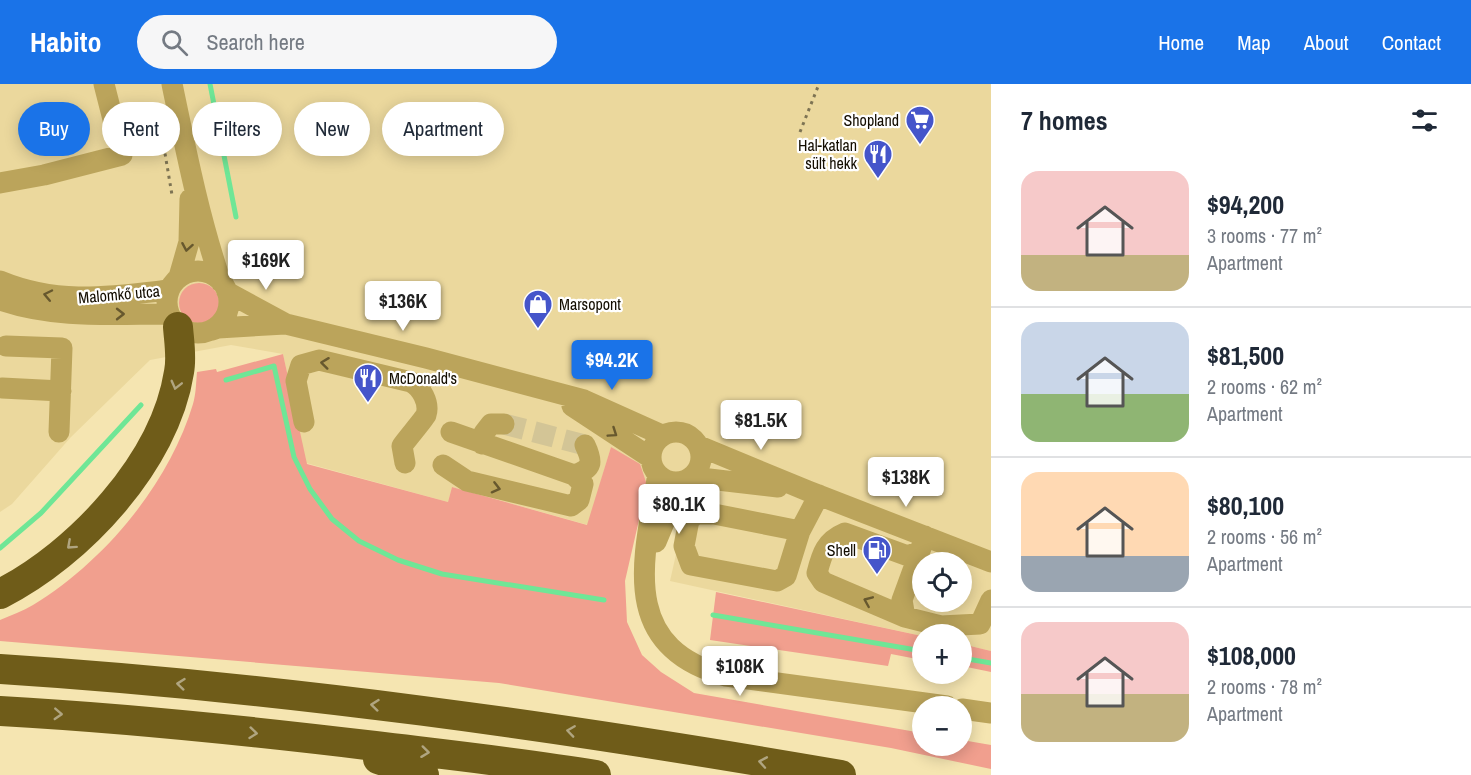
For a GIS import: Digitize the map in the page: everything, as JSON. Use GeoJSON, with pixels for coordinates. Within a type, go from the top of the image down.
{"type":"FeatureCollection","features":[{"type":"Feature","properties":{"kind":"highway"},"geometry":{"type":"LineString","coordinates":[[0,594],[68,548],[116,498],[136,471],[153,444],[175,391],[180,370],[173,320]]}},
{"type":"Feature","properties":{"kind":"highway"},"geometry":{"type":"LineString","coordinates":[[0,669],[90,675],[433,711],[674,746],[842,775]]}},
{"type":"Feature","properties":{"kind":"highway"},"geometry":{"type":"LineString","coordinates":[[0,711],[86,716],[325,740],[596,775]]}},
{"type":"Feature","properties":{"kind":"highway"},"geometry":{"type":"LineString","coordinates":[[325,740],[424,775]]}},
{"type":"Feature","properties":{"kind":"street"},"geometry":{"type":"LineString","coordinates":[[3,187],[122,155],[104,84]]}},
{"type":"Feature","properties":{"kind":"street"},"geometry":{"type":"LineString","coordinates":[[172,84],[190,174],[208,242],[229,303],[227,314],[221,324],[212,330]]}},
{"type":"Feature","properties":{"kind":"street"},"geometry":{"type":"LineString","coordinates":[[190,174],[189,242],[166,302],[173,320],[194,333],[218,328],[286,324],[584,400],[662,435]]}},
{"type":"Feature","properties":{"kind":"street"},"geometry":{"type":"LineString","coordinates":[[174,283],[190,272],[201,271],[212,275],[224,287],[286,324]]}},
{"type":"Feature","properties":{"kind":"street","name":"Malomkő utca"},"geometry":{"type":"LineString","coordinates":[[0,281],[21,289],[57,297],[77,298],[122,296],[174,283]]}},
{"type":"Feature","properties":{"kind":"street","name":"Malomkő utca"},"geometry":{"type":"LineString","coordinates":[[0,300],[41,311],[173,320]]}},
{"type":"Feature","properties":{"kind":"street"},"geometry":{"type":"LineString","coordinates":[[6,346],[62,348],[59,432]]}},
{"type":"Feature","properties":{"kind":"street"},"geometry":{"type":"LineString","coordinates":[[304,422],[296,381],[301,365],[319,360],[411,382],[419,386],[425,399],[426,414],[402,446],[405,463]]}},
{"type":"Feature","properties":{"kind":"street"},"geometry":{"type":"LineString","coordinates":[[2,388],[60,391]]}},
{"type":"Feature","properties":{"kind":"street"},"geometry":{"type":"LineString","coordinates":[[546,390],[654,466],[664,479],[686,479],[814,493]]}},
{"type":"Feature","properties":{"kind":"street"},"geometry":{"type":"LineString","coordinates":[[482,444],[484,433],[491,424],[504,424]]}},
{"type":"Feature","properties":{"kind":"street"},"geometry":{"type":"LineString","coordinates":[[644,575],[658,535],[686,479],[701,462],[699,446],[695,439],[682,432],[675,431],[662,435],[653,447],[654,466],[644,575],[645,592],[654,626],[666,644],[681,657],[703,669],[726,676],[912,702]]}},
{"type":"Feature","properties":{"kind":"street"},"geometry":{"type":"LineString","coordinates":[[443,465],[467,481],[571,506],[579,500],[583,484],[574,475],[451,432]]}},
{"type":"Feature","properties":{"kind":"street"},"geometry":{"type":"LineString","coordinates":[[574,475],[585,472],[590,465],[590,456],[585,445]]}},
{"type":"Feature","properties":{"kind":"street"},"geometry":{"type":"LineString","coordinates":[[699,446],[814,493],[922,544],[991,562]]}},
{"type":"Feature","properties":{"kind":"street"},"geometry":{"type":"LineString","coordinates":[[800,531],[714,514],[696,514],[689,520],[684,546],[691,565],[777,581],[786,576],[814,493]]}},
{"type":"Feature","properties":{"kind":"street"},"geometry":{"type":"LineString","coordinates":[[922,544],[908,556],[846,532],[832,538],[821,559],[817,573],[823,582],[905,617],[941,626],[986,624],[991,600]]}},
{"type":"Feature","properties":{"kind":"street"},"geometry":{"type":"LineString","coordinates":[[905,617],[902,600],[922,544]]}},
{"type":"Feature","properties":{"kind":"street"},"geometry":{"type":"LineString","coordinates":[[972,710],[991,713]]}},
{"type":"Feature","properties":{"kind":"path"},"geometry":{"type":"LineString","coordinates":[[800,132],[819,84]]}},
{"type":"Feature","properties":{"kind":"path"},"geometry":{"type":"LineString","coordinates":[[165,156],[172,197]]}},
{"type":"Feature","properties":{"kind":"shaded area"},"geometry":{"type":"Polygon","coordinates":[[[0,84],[991,84],[991,651],[972,646],[972,624],[912,624],[912,634],[670,581],[688,501],[647,485],[611,447],[588,525],[452,487],[448,502],[306,463],[283,354],[231,345],[150,360],[71,437],[12,504],[0,512],[0,84]]]}},
{"type":"Feature","properties":{"kind":"shaded area"},"geometry":{"type":"Polygon","coordinates":[[[199,283],[207,284],[213,289],[218,295],[218,311],[213,317],[207,322],[199,323],[191,322],[185,317],[180,311],[179,303],[180,295],[185,289],[191,284],[199,283]]]}},
{"type":"Feature","properties":{"kind":"shaded area"},"geometry":{"type":"Polygon","coordinates":[[[283,354],[307,464],[448,502],[452,487],[587,525],[611,447],[640,464],[647,485],[625,581],[627,622],[642,655],[661,672],[694,693],[912,731],[912,752],[499,683],[0,641],[0,620],[33,605],[85,567],[131,518],[168,463],[182,434],[194,400],[197,372],[216,369],[217,372],[283,354]]]}},
{"type":"Feature","properties":{"kind":"shaded area"},"geometry":{"type":"Polygon","coordinates":[[[716,592],[912,634],[912,658],[891,654],[888,666],[710,640],[716,592]]]}},
{"type":"Feature","properties":{"kind":"shaded area"},"geometry":{"type":"Polygon","coordinates":[[[972,646],[991,651],[991,672],[972,668],[972,646]]]}},
{"type":"Feature","properties":{"kind":"shaded area"},"geometry":{"type":"Polygon","coordinates":[[[972,742],[991,745],[991,769],[929,756],[972,756],[972,742]]]}},
{"type":"Feature","properties":{"kind":"waterway"},"geometry":{"type":"LineString","coordinates":[[210,84],[236,217]]}},
{"type":"Feature","properties":{"kind":"waterway"},"geometry":{"type":"LineString","coordinates":[[226,380],[274,366],[294,457],[310,489],[332,519],[359,541],[398,560],[442,574],[604,600]]}},
{"type":"Feature","properties":{"kind":"waterway"},"geometry":{"type":"LineString","coordinates":[[0,548],[41,513],[141,405]]}},
{"type":"Feature","properties":{"kind":"waterway"},"geometry":{"type":"LineString","coordinates":[[713,615],[912,649]]}},
{"type":"Feature","properties":{"kind":"waterway"},"geometry":{"type":"LineString","coordinates":[[972,660],[991,663]]}},
{"type":"Feature","properties":{"kind":"tunnel"},"geometry":{"type":"LineString","coordinates":[[504,424],[585,445]]}},
{"type":"Feature","properties":{"kind":"place","name":"Shopland"},"geometry":{"type":"Point","coordinates":[920,146]}},
{"type":"Feature","properties":{"kind":"place","name":"Hal-katlan sült hekk"},"geometry":{"type":"Point","coordinates":[878,180]}},
{"type":"Feature","properties":{"kind":"place","name":"Marsopont"},"geometry":{"type":"Point","coordinates":[538,330]}},
{"type":"Feature","properties":{"kind":"place","name":"McDonald's"},"geometry":{"type":"Point","coordinates":[368,404]}},
{"type":"Feature","properties":{"kind":"place","name":"Shell"},"geometry":{"type":"Point","coordinates":[877,576]}}]}
